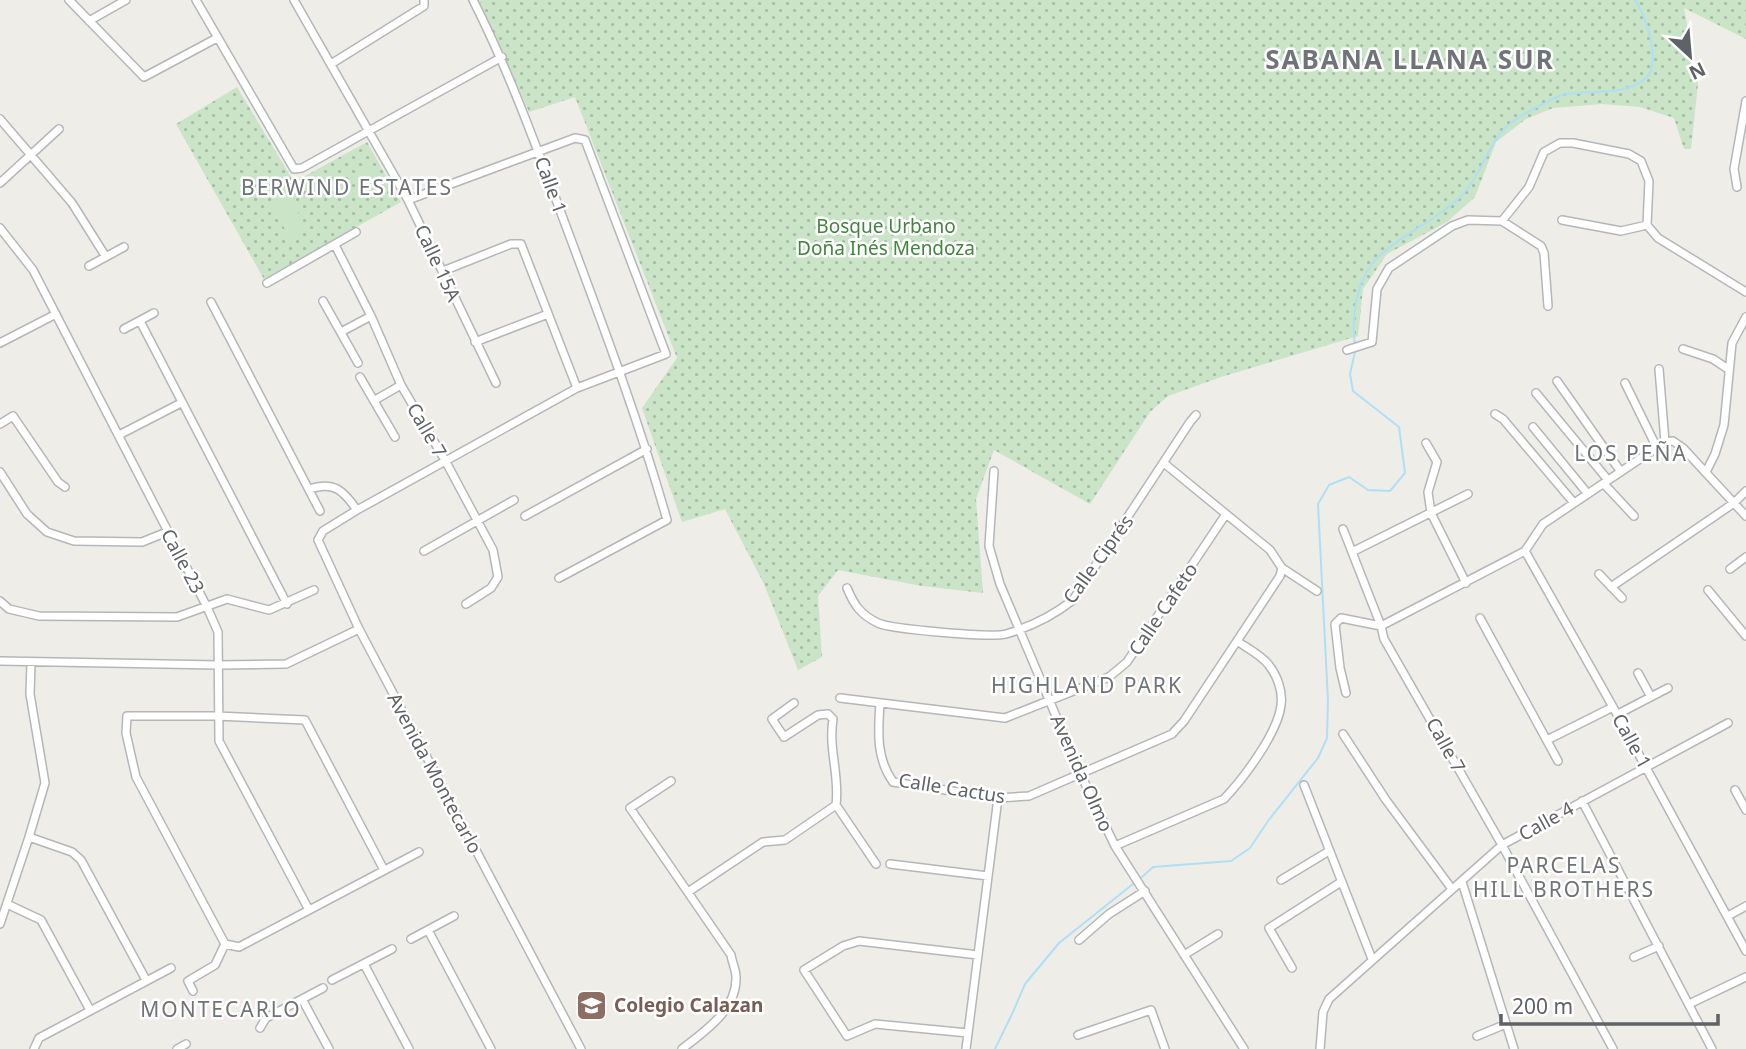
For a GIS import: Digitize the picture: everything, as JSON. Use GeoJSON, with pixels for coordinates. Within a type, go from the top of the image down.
{"type":"FeatureCollection","features":[{"type":"Feature","properties":{"kind":"street"},"geometry":{"type":"LineString","coordinates":[[69,0],[144,77],[217,38]]}},
{"type":"Feature","properties":{"kind":"street"},"geometry":{"type":"LineString","coordinates":[[89,22],[126,0]]}},
{"type":"Feature","properties":{"kind":"street"},"geometry":{"type":"LineString","coordinates":[[196,0],[294,169],[302,168],[369,132],[502,57]]}},
{"type":"Feature","properties":{"kind":"street","name":"Calle 15A"},"geometry":{"type":"LineString","coordinates":[[294,0],[408,200],[496,383]]}},
{"type":"Feature","properties":{"kind":"street"},"geometry":{"type":"LineString","coordinates":[[331,64],[424,6],[425,0]]}},
{"type":"Feature","properties":{"kind":"street","name":"Calle 1"},"geometry":{"type":"LineString","coordinates":[[473,0],[502,57],[538,152],[647,449],[667,520],[559,579]]}},
{"type":"Feature","properties":{"kind":"street"},"geometry":{"type":"LineString","coordinates":[[1737,187],[1734,169],[1746,101]]}},
{"type":"Feature","properties":{"kind":"street"},"geometry":{"type":"LineString","coordinates":[[0,119],[72,203],[106,257]]}},
{"type":"Feature","properties":{"kind":"street"},"geometry":{"type":"LineString","coordinates":[[0,183],[59,129]]}},
{"type":"Feature","properties":{"kind":"street"},"geometry":{"type":"LineString","coordinates":[[309,488],[322,485],[335,487],[347,496],[357,510],[577,388],[666,354],[585,140],[575,138],[408,200]]}},
{"type":"Feature","properties":{"kind":"street"},"geometry":{"type":"LineString","coordinates":[[1503,221],[1529,187],[1544,152],[1560,143],[1629,154],[1641,161],[1649,181],[1647,225],[1658,238],[1746,292]]}},
{"type":"Feature","properties":{"kind":"street"},"geometry":{"type":"LineString","coordinates":[[1347,350],[1372,342],[1377,289],[1389,268],[1452,226],[1468,220],[1503,221],[1541,246],[1544,253],[1548,306]]}},
{"type":"Feature","properties":{"kind":"street"},"geometry":{"type":"LineString","coordinates":[[1562,220],[1621,231],[1647,225]]}},
{"type":"Feature","properties":{"kind":"street","name":"Calle 23"},"geometry":{"type":"LineString","coordinates":[[0,228],[33,270],[207,607],[218,632],[219,741],[309,910]]}},
{"type":"Feature","properties":{"kind":"street"},"geometry":{"type":"LineString","coordinates":[[267,283],[356,232]]}},
{"type":"Feature","properties":{"kind":"street"},"geometry":{"type":"LineString","coordinates":[[443,271],[511,244],[521,244],[577,388]]}},
{"type":"Feature","properties":{"kind":"street","name":"Calle 7"},"geometry":{"type":"LineString","coordinates":[[335,245],[401,385],[493,550],[498,577],[491,589],[466,604]]}},
{"type":"Feature","properties":{"kind":"street"},"geometry":{"type":"LineString","coordinates":[[89,266],[124,247]]}},
{"type":"Feature","properties":{"kind":"street"},"geometry":{"type":"LineString","coordinates":[[323,300],[358,363]]}},
{"type":"Feature","properties":{"kind":"street"},"geometry":{"type":"LineString","coordinates":[[211,302],[320,511]]}},
{"type":"Feature","properties":{"kind":"street"},"geometry":{"type":"LineString","coordinates":[[124,329],[154,313]]}},
{"type":"Feature","properties":{"kind":"street"},"geometry":{"type":"LineString","coordinates":[[0,343],[56,314]]}},
{"type":"Feature","properties":{"kind":"street"},"geometry":{"type":"LineString","coordinates":[[475,342],[548,314]]}},
{"type":"Feature","properties":{"kind":"street"},"geometry":{"type":"LineString","coordinates":[[341,332],[370,316]]}},
{"type":"Feature","properties":{"kind":"street"},"geometry":{"type":"LineString","coordinates":[[1706,472],[1721,440],[1732,343],[1746,317]]}},
{"type":"Feature","properties":{"kind":"street"},"geometry":{"type":"LineString","coordinates":[[140,321],[287,604]]}},
{"type":"Feature","properties":{"kind":"street"},"geometry":{"type":"LineString","coordinates":[[1683,349],[1713,359],[1728,369]]}},
{"type":"Feature","properties":{"kind":"street"},"geometry":{"type":"LineString","coordinates":[[1659,369],[1665,442]]}},
{"type":"Feature","properties":{"kind":"street"},"geometry":{"type":"LineString","coordinates":[[360,377],[395,437]]}},
{"type":"Feature","properties":{"kind":"street"},"geometry":{"type":"LineString","coordinates":[[1557,381],[1621,472]]}},
{"type":"Feature","properties":{"kind":"street"},"geometry":{"type":"LineString","coordinates":[[1625,383],[1657,448]]}},
{"type":"Feature","properties":{"kind":"street"},"geometry":{"type":"LineString","coordinates":[[375,400],[401,385]]}},
{"type":"Feature","properties":{"kind":"street"},"geometry":{"type":"LineString","coordinates":[[1536,393],[1634,516]]}},
{"type":"Feature","properties":{"kind":"street"},"geometry":{"type":"LineString","coordinates":[[119,435],[181,403]]}},
{"type":"Feature","properties":{"kind":"street"},"geometry":{"type":"LineString","coordinates":[[1495,414],[1503,419],[1574,503]]}},
{"type":"Feature","properties":{"kind":"street","name":"Calle Ciprés"},"geometry":{"type":"LineString","coordinates":[[847,588],[860,613],[881,625],[981,636],[1003,635],[1057,613],[1073,600],[1196,415]]}},
{"type":"Feature","properties":{"kind":"street"},"geometry":{"type":"LineString","coordinates":[[0,424],[13,416],[58,482],[65,487]]}},
{"type":"Feature","properties":{"kind":"street"},"geometry":{"type":"LineString","coordinates":[[1533,427],[1588,494]]}},
{"type":"Feature","properties":{"kind":"street"},"geometry":{"type":"LineString","coordinates":[[1346,693],[1335,624],[1342,618],[1381,626],[1525,551],[1543,524],[1665,442],[1674,440],[1683,448],[1746,516]]}},
{"type":"Feature","properties":{"kind":"street"},"geometry":{"type":"LineString","coordinates":[[1426,443],[1437,462],[1427,492],[1431,513],[1466,583]]}},
{"type":"Feature","properties":{"kind":"street"},"geometry":{"type":"LineString","coordinates":[[525,516],[647,449]]}},
{"type":"Feature","properties":{"kind":"street"},"geometry":{"type":"LineString","coordinates":[[1164,464],[1270,550],[1282,568],[1317,591]]}},
{"type":"Feature","properties":{"kind":"street","name":"Avenida Olmo"},"geometry":{"type":"LineString","coordinates":[[994,471],[989,546],[1000,584],[1081,775],[1115,846],[1244,1049]]}},
{"type":"Feature","properties":{"kind":"street"},"geometry":{"type":"LineString","coordinates":[[0,472],[27,514],[47,533],[74,541],[142,542],[167,532]]}},
{"type":"Feature","properties":{"kind":"street"},"geometry":{"type":"LineString","coordinates":[[1611,587],[1734,503],[1746,491]]}},
{"type":"Feature","properties":{"kind":"street"},"geometry":{"type":"LineString","coordinates":[[1352,552],[1468,494]]}},
{"type":"Feature","properties":{"kind":"street"},"geometry":{"type":"LineString","coordinates":[[424,551],[514,500]]}},
{"type":"Feature","properties":{"kind":"street","name":"Avenida Montecarlo"},"geometry":{"type":"LineString","coordinates":[[357,510],[323,531],[318,540],[359,629],[579,1048]]}},
{"type":"Feature","properties":{"kind":"street","name":"Calle Cafeto"},"geometry":{"type":"LineString","coordinates":[[840,698],[1005,718],[1109,677],[1127,662],[1226,514]]}},
{"type":"Feature","properties":{"kind":"street","name":"Calle 7"},"geometry":{"type":"LineString","coordinates":[[1343,529],[1384,639],[1502,845],[1613,1049]]}},
{"type":"Feature","properties":{"kind":"street","name":"Calle 1"},"geometry":{"type":"LineString","coordinates":[[1525,551],[1616,710],[1746,951]]}},
{"type":"Feature","properties":{"kind":"street"},"geometry":{"type":"LineString","coordinates":[[1730,569],[1746,557]]}},
{"type":"Feature","properties":{"kind":"street","name":"Calle Cactus"},"geometry":{"type":"LineString","coordinates":[[880,704],[878,740],[885,770],[893,782],[998,798],[1029,796],[1172,734],[1184,721],[1280,576],[1282,568]]}},
{"type":"Feature","properties":{"kind":"street"},"geometry":{"type":"LineString","coordinates":[[1599,574],[1622,598]]}},
{"type":"Feature","properties":{"kind":"street"},"geometry":{"type":"LineString","coordinates":[[0,601],[9,609],[39,616],[177,617],[227,599],[269,610],[314,590]]}},
{"type":"Feature","properties":{"kind":"street"},"geometry":{"type":"LineString","coordinates":[[1708,590],[1746,636]]}},
{"type":"Feature","properties":{"kind":"street"},"geometry":{"type":"LineString","coordinates":[[1480,618],[1558,761]]}},
{"type":"Feature","properties":{"kind":"street"},"geometry":{"type":"LineString","coordinates":[[0,661],[286,664],[359,629]]}},
{"type":"Feature","properties":{"kind":"street"},"geometry":{"type":"LineString","coordinates":[[1115,846],[1224,799],[1273,731],[1282,705],[1279,682],[1267,663],[1237,641]]}},
{"type":"Feature","properties":{"kind":"street"},"geometry":{"type":"LineString","coordinates":[[0,924],[45,783],[30,694],[32,663]]}},
{"type":"Feature","properties":{"kind":"street"},"geometry":{"type":"LineString","coordinates":[[1638,673],[1651,697]]}},
{"type":"Feature","properties":{"kind":"street"},"geometry":{"type":"LineString","coordinates":[[1547,740],[1668,688]]}},
{"type":"Feature","properties":{"kind":"street"},"geometry":{"type":"LineString","coordinates":[[794,703],[772,719],[785,737],[818,715],[828,715],[833,719],[832,753],[838,787],[836,805],[876,864]]}},
{"type":"Feature","properties":{"kind":"street"},"geometry":{"type":"LineString","coordinates":[[384,870],[305,720],[127,716],[126,733],[136,777],[225,944],[239,947],[419,852]]}},
{"type":"Feature","properties":{"kind":"street","name":"Calle 4"},"geometry":{"type":"LineString","coordinates":[[1320,1049],[1323,1012],[1329,999],[1502,845],[1728,723]]}},
{"type":"Feature","properties":{"kind":"street"},"geometry":{"type":"LineString","coordinates":[[1343,734],[1386,800],[1452,889]]}},
{"type":"Feature","properties":{"kind":"street"},"geometry":{"type":"LineString","coordinates":[[671,781],[629,808],[731,955],[736,976],[733,996],[716,1023],[682,1049]]}},
{"type":"Feature","properties":{"kind":"street"},"geometry":{"type":"LineString","coordinates":[[1304,785],[1372,958]]}},
{"type":"Feature","properties":{"kind":"street"},"geometry":{"type":"LineString","coordinates":[[1735,790],[1746,810]]}},
{"type":"Feature","properties":{"kind":"street"},"geometry":{"type":"LineString","coordinates":[[966,1049],[998,798]]}},
{"type":"Feature","properties":{"kind":"street"},"geometry":{"type":"LineString","coordinates":[[1582,802],[1712,1049]]}},
{"type":"Feature","properties":{"kind":"street"},"geometry":{"type":"LineString","coordinates":[[688,892],[763,842],[785,840],[836,805]]}},
{"type":"Feature","properties":{"kind":"street"},"geometry":{"type":"LineString","coordinates":[[29,837],[72,852],[81,859],[146,980]]}},
{"type":"Feature","properties":{"kind":"street"},"geometry":{"type":"LineString","coordinates":[[1281,880],[1329,851]]}},
{"type":"Feature","properties":{"kind":"street"},"geometry":{"type":"LineString","coordinates":[[890,864],[988,876]]}},
{"type":"Feature","properties":{"kind":"street"},"geometry":{"type":"LineString","coordinates":[[1292,968],[1269,928],[1341,882]]}},
{"type":"Feature","properties":{"kind":"street"},"geometry":{"type":"LineString","coordinates":[[1462,882],[1514,1049]]}},
{"type":"Feature","properties":{"kind":"street"},"geometry":{"type":"LineString","coordinates":[[1079,940],[1109,914],[1145,891]]}},
{"type":"Feature","properties":{"kind":"street"},"geometry":{"type":"LineString","coordinates":[[7,904],[41,920],[90,1010]]}},
{"type":"Feature","properties":{"kind":"street"},"geometry":{"type":"LineString","coordinates":[[1728,916],[1746,905]]}},
{"type":"Feature","properties":{"kind":"street"},"geometry":{"type":"LineString","coordinates":[[411,939],[454,916]]}},
{"type":"Feature","properties":{"kind":"street"},"geometry":{"type":"LineString","coordinates":[[428,930],[491,1049]]}},
{"type":"Feature","properties":{"kind":"street"},"geometry":{"type":"LineString","coordinates":[[1184,955],[1217,934]]}},
{"type":"Feature","properties":{"kind":"street"},"geometry":{"type":"LineString","coordinates":[[968,1034],[875,1024],[847,1037],[804,970],[843,946],[859,941],[978,955]]}},
{"type":"Feature","properties":{"kind":"street"},"geometry":{"type":"LineString","coordinates":[[193,991],[188,981],[215,965],[225,944]]}},
{"type":"Feature","properties":{"kind":"street"},"geometry":{"type":"LineString","coordinates":[[1634,957],[1659,946]]}},
{"type":"Feature","properties":{"kind":"street"},"geometry":{"type":"LineString","coordinates":[[332,980],[392,949]]}},
{"type":"Feature","properties":{"kind":"street"},"geometry":{"type":"LineString","coordinates":[[364,964],[409,1049]]}},
{"type":"Feature","properties":{"kind":"street"},"geometry":{"type":"LineString","coordinates":[[34,1049],[39,1038],[171,968]]}},
{"type":"Feature","properties":{"kind":"street"},"geometry":{"type":"LineString","coordinates":[[1689,1004],[1746,977]]}},
{"type":"Feature","properties":{"kind":"street"},"geometry":{"type":"LineString","coordinates":[[260,1028],[266,1018],[323,988]]}},
{"type":"Feature","properties":{"kind":"street"},"geometry":{"type":"LineString","coordinates":[[302,999],[328,1049]]}},
{"type":"Feature","properties":{"kind":"street"},"geometry":{"type":"LineString","coordinates":[[1078,1035],[1152,1010],[1165,1049]]}},
{"type":"Feature","properties":{"kind":"street"},"geometry":{"type":"LineString","coordinates":[[1477,1036],[1506,1024]]}},
{"type":"Feature","properties":{"kind":"street"},"geometry":{"type":"LineString","coordinates":[[177,1049],[186,1044]]}},
{"type":"Feature","properties":{"kind":"green space","name":"Bosque Urbano Doña Inés Mendoza"},"geometry":{"type":"Polygon","coordinates":[[[479,0],[1746,0],[1746,39],[1684,8],[1698,84],[1691,149],[1684,149],[1674,118],[1640,107],[1602,104],[1553,108],[1526,119],[1496,142],[1475,197],[1447,222],[1387,254],[1363,289],[1358,336],[1221,377],[1168,396],[1150,412],[1090,504],[994,450],[976,499],[983,593],[922,586],[838,570],[818,596],[822,657],[798,670],[764,584],[725,509],[682,522],[642,408],[677,358],[575,97],[529,112],[479,0]]]}},
{"type":"Feature","properties":{"kind":"green space"},"geometry":{"type":"Polygon","coordinates":[[[237,87],[294,182],[367,142],[401,202],[264,279],[176,124],[237,87]]]}},
{"type":"Feature","properties":{"kind":"green space"},"geometry":{"type":"Polygon","coordinates":[[[370,166],[385,192],[370,200],[355,174],[370,166]]]}},
{"type":"Feature","properties":{"kind":"green space"},"geometry":{"type":"Polygon","coordinates":[[[287,193],[307,228],[290,238],[270,203],[287,193]]]}},
{"type":"Feature","properties":{"kind":"waterway"},"geometry":{"type":"LineString","coordinates":[[1355,346],[1356,300],[1373,262],[1464,193],[1506,127],[1524,114],[1561,95],[1618,90],[1645,79],[1653,63],[1653,52],[1648,28],[1635,0]]}},
{"type":"Feature","properties":{"kind":"waterway"},"geometry":{"type":"LineString","coordinates":[[1142,877],[1153,867],[1231,861],[1250,848],[1318,758],[1327,738],[1328,701],[1318,504],[1329,485],[1349,477],[1368,490],[1390,491],[1405,473],[1399,427],[1353,391],[1350,374],[1355,352]]}},
{"type":"Feature","properties":{"kind":"waterway"},"geometry":{"type":"LineString","coordinates":[[995,1049],[1025,984],[1059,943],[1133,884]]}},
{"type":"Feature","properties":{"kind":"place","name":"Colegio Calazan"},"geometry":{"type":"Point","coordinates":[591,1005]}},
{"type":"Feature","properties":{"kind":"district","name":"SABANA LLANA SUR"},"geometry":{"type":"Point","coordinates":[1410,60]}},
{"type":"Feature","properties":{"kind":"district","name":"BERWIND ESTATES"},"geometry":{"type":"Point","coordinates":[347,188]}},
{"type":"Feature","properties":{"kind":"district","name":"LOS PEÑA"},"geometry":{"type":"Point","coordinates":[1631,454]}},
{"type":"Feature","properties":{"kind":"district","name":"HIGHLAND PARK"},"geometry":{"type":"Point","coordinates":[1087,686]}},
{"type":"Feature","properties":{"kind":"district","name":"PARCELAS HILL BROTHERS"},"geometry":{"type":"Point","coordinates":[1564,878]}},
{"type":"Feature","properties":{"kind":"district","name":"MONTECARLO"},"geometry":{"type":"Point","coordinates":[221,1010]}}]}
